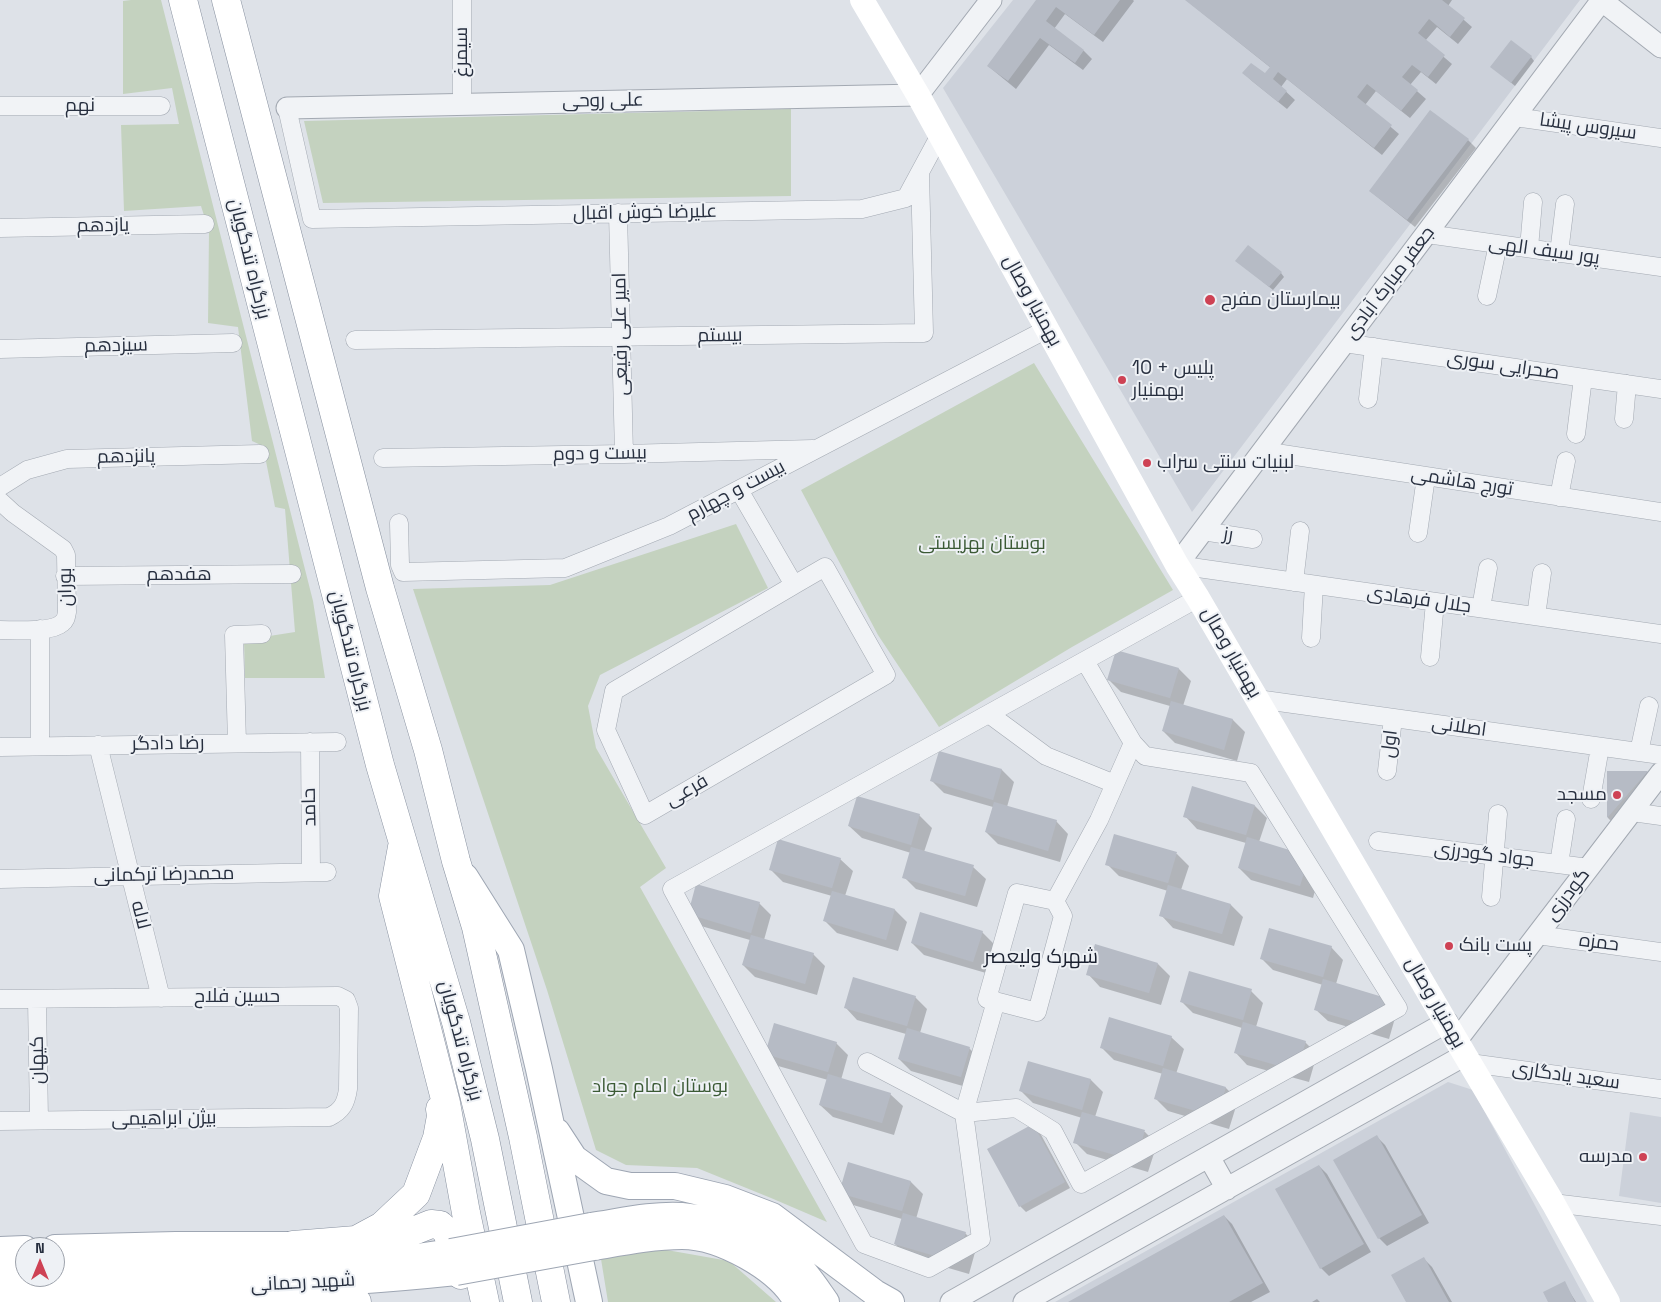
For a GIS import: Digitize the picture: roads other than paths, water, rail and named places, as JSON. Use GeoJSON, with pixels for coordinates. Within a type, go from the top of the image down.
{"type":"FeatureCollection","features":[{"type":"Feature","properties":{"kind":"highway","name":"بزرگراه تندگویان"},"geometry":{"type":"LineString","coordinates":[[183,0],[373,739],[456,1022],[484,1139],[518,1302]]}},
{"type":"Feature","properties":{"kind":"highway","name":"بزرگراه تندگویان"},"geometry":{"type":"LineString","coordinates":[[226,0],[380,588],[428,750],[456,861],[476,927],[556,1302]]}},
{"type":"Feature","properties":{"kind":"highway"},"geometry":{"type":"LineString","coordinates":[[403,842],[393,896],[446,1103],[484,1302]]}},
{"type":"Feature","properties":{"kind":"highway"},"geometry":{"type":"LineString","coordinates":[[293,1245],[356,1240],[382,1226],[416,1194],[438,1138],[441,1116],[433,1053]]}},
{"type":"Feature","properties":{"kind":"highway"},"geometry":{"type":"LineString","coordinates":[[293,1245],[376,1246],[431,1224],[440,1225],[447,1232],[468,1302]]}},
{"type":"Feature","properties":{"kind":"highway"},"geometry":{"type":"LineString","coordinates":[[139,1291],[167,1302]]}},
{"type":"Feature","properties":{"kind":"highway"},"geometry":{"type":"LineString","coordinates":[[184,1302],[290,1298],[357,1302]]}},
{"type":"Feature","properties":{"kind":"main road","name":"بهمنیار وصال"},"geometry":{"type":"LineString","coordinates":[[862,0],[918,95],[1177,565],[1554,1203],[1608,1302]]}},
{"type":"Feature","properties":{"kind":"main road"},"geometry":{"type":"LineString","coordinates":[[456,861],[511,950],[589,1302]]}},
{"type":"Feature","properties":{"kind":"main road"},"geometry":{"type":"LineString","coordinates":[[550,1120],[574,1158],[606,1181],[630,1186],[676,1186],[725,1198],[772,1216],[874,1293],[891,1302]]}},
{"type":"Feature","properties":{"kind":"main road"},"geometry":{"type":"LineString","coordinates":[[454,1262],[593,1236],[648,1218],[681,1216],[712,1221],[773,1245],[848,1302]]}},
{"type":"Feature","properties":{"kind":"main road"},"geometry":{"type":"LineString","coordinates":[[593,1236],[683,1236],[702,1240],[736,1251],[758,1262],[791,1290],[797,1302]]}},
{"type":"Feature","properties":{"kind":"main road","name":"شهید رحمانی"},"geometry":{"type":"LineString","coordinates":[[65,1248],[293,1245]]}},
{"type":"Feature","properties":{"kind":"main road"},"geometry":{"type":"LineString","coordinates":[[0,1250],[15,1249]]}},
{"type":"Feature","properties":{"kind":"main road","name":"شهید رحمانی"},"geometry":{"type":"LineString","coordinates":[[65,1268],[356,1264],[417,1257],[454,1262]]}},
{"type":"Feature","properties":{"kind":"main road"},"geometry":{"type":"LineString","coordinates":[[790,1258],[812,1282],[826,1302]]}},
{"type":"Feature","properties":{"kind":"main road","name":"شهید رحمانی"},"geometry":{"type":"LineString","coordinates":[[0,1292],[139,1291],[397,1279],[454,1262]]}},
{"type":"Feature","properties":{"kind":"main road"},"geometry":{"type":"LineString","coordinates":[[0,1268],[15,1268]]}},
{"type":"Feature","properties":{"kind":"street","name":"سیمرغ"},"geometry":{"type":"LineString","coordinates":[[462,0],[462,104]]}},
{"type":"Feature","properties":{"kind":"street"},"geometry":{"type":"LineString","coordinates":[[918,95],[991,0]]}},
{"type":"Feature","properties":{"kind":"street"},"geometry":{"type":"LineString","coordinates":[[1602,0],[1661,47]]}},
{"type":"Feature","properties":{"kind":"street","name":"جعفر مبارک آبادی"},"geometry":{"type":"LineString","coordinates":[[1177,565],[1602,0]]}},
{"type":"Feature","properties":{"kind":"street"},"geometry":{"type":"LineString","coordinates":[[1640,30],[1661,33]]}},
{"type":"Feature","properties":{"kind":"street","name":"علی روحی"},"geometry":{"type":"LineString","coordinates":[[287,108],[918,95]]}},
{"type":"Feature","properties":{"kind":"street","name":"نهم"},"geometry":{"type":"LineString","coordinates":[[0,106],[161,106]]}},
{"type":"Feature","properties":{"kind":"street","name":"علیرضا خوش اقبال"},"geometry":{"type":"LineString","coordinates":[[287,108],[312,219],[862,209],[906,198],[940,135]]}},
{"type":"Feature","properties":{"kind":"street","name":"سیروس پیشا"},"geometry":{"type":"LineString","coordinates":[[1515,117],[1661,138]]}},
{"type":"Feature","properties":{"kind":"street","name":"بیستم"},"geometry":{"type":"LineString","coordinates":[[355,340],[924,333],[920,172]]}},
{"type":"Feature","properties":{"kind":"street"},"geometry":{"type":"LineString","coordinates":[[1529,248],[1533,202]]}},
{"type":"Feature","properties":{"kind":"street"},"geometry":{"type":"LineString","coordinates":[[1559,253],[1565,204]]}},
{"type":"Feature","properties":{"kind":"street","name":"امیر علی رفیعی"},"geometry":{"type":"LineString","coordinates":[[618,213],[624,454]]}},
{"type":"Feature","properties":{"kind":"street","name":"یازدهم"},"geometry":{"type":"LineString","coordinates":[[0,228],[205,224]]}},
{"type":"Feature","properties":{"kind":"street","name":"پور سیف الهی"},"geometry":{"type":"LineString","coordinates":[[1427,234],[1661,268]]}},
{"type":"Feature","properties":{"kind":"street"},"geometry":{"type":"LineString","coordinates":[[1486,296],[1498,244]]}},
{"type":"Feature","properties":{"kind":"street","name":"بیست و چهارم"},"geometry":{"type":"LineString","coordinates":[[399,523],[400,565],[403,572],[565,568],[669,526],[1047,328]]}},
{"type":"Feature","properties":{"kind":"street","name":"سیزدهم"},"geometry":{"type":"LineString","coordinates":[[0,349],[233,343]]}},
{"type":"Feature","properties":{"kind":"street","name":"صحرایی سوری"},"geometry":{"type":"LineString","coordinates":[[1344,343],[1661,389]]}},
{"type":"Feature","properties":{"kind":"street"},"geometry":{"type":"LineString","coordinates":[[1368,399],[1374,348]]}},
{"type":"Feature","properties":{"kind":"street"},"geometry":{"type":"LineString","coordinates":[[1576,434],[1583,378]]}},
{"type":"Feature","properties":{"kind":"street"},"geometry":{"type":"LineString","coordinates":[[1624,419],[1627,384]]}},
{"type":"Feature","properties":{"kind":"street","name":"بیست و دوم"},"geometry":{"type":"LineString","coordinates":[[383,458],[624,454],[817,448]]}},
{"type":"Feature","properties":{"kind":"street","name":"تورج هاشمی"},"geometry":{"type":"LineString","coordinates":[[1263,451],[1661,512]]}},
{"type":"Feature","properties":{"kind":"street","name":"پانزدهم"},"geometry":{"type":"LineString","coordinates":[[0,488],[27,470],[66,459],[260,454]]}},
{"type":"Feature","properties":{"kind":"street"},"geometry":{"type":"LineString","coordinates":[[1558,497],[1566,461]]}},
{"type":"Feature","properties":{"kind":"street"},"geometry":{"type":"LineString","coordinates":[[1418,533],[1426,477]]}},
{"type":"Feature","properties":{"kind":"street"},"geometry":{"type":"LineString","coordinates":[[739,490],[794,585]]}},
{"type":"Feature","properties":{"kind":"street","name":"بوران"},"geometry":{"type":"LineString","coordinates":[[0,501],[13,513],[63,549],[66,555],[66,619],[56,627],[40,629],[40,746]]}},
{"type":"Feature","properties":{"kind":"street","name":"رز"},"geometry":{"type":"LineString","coordinates":[[1203,531],[1253,539]]}},
{"type":"Feature","properties":{"kind":"street"},"geometry":{"type":"LineString","coordinates":[[1294,582],[1300,531]]}},
{"type":"Feature","properties":{"kind":"street","name":"جلال فرهادی"},"geometry":{"type":"LineString","coordinates":[[1177,565],[1661,634]]}},
{"type":"Feature","properties":{"kind":"street","name":"فرعی"},"geometry":{"type":"LineString","coordinates":[[825,567],[886,675],[644,815],[606,730],[614,691],[794,585],[825,567]]}},
{"type":"Feature","properties":{"kind":"street"},"geometry":{"type":"LineString","coordinates":[[1481,608],[1488,568]]}},
{"type":"Feature","properties":{"kind":"street","name":"هفدهم"},"geometry":{"type":"LineString","coordinates":[[65,576],[292,574]]}},
{"type":"Feature","properties":{"kind":"street"},"geometry":{"type":"LineString","coordinates":[[1536,616],[1542,574]]}},
{"type":"Feature","properties":{"kind":"street"},"geometry":{"type":"LineString","coordinates":[[1311,638],[1314,584]]}},
{"type":"Feature","properties":{"kind":"street"},"geometry":{"type":"LineString","coordinates":[[996,1001],[964,1113],[981,1240],[929,1268],[864,1244],[672,889],[1198,598]]}},
{"type":"Feature","properties":{"kind":"street"},"geometry":{"type":"LineString","coordinates":[[1430,657],[1435,602]]}},
{"type":"Feature","properties":{"kind":"street"},"geometry":{"type":"LineString","coordinates":[[0,630],[40,629]]}},
{"type":"Feature","properties":{"kind":"street"},"geometry":{"type":"LineString","coordinates":[[237,743],[234,635],[262,634]]}},
{"type":"Feature","properties":{"kind":"street"},"geometry":{"type":"LineString","coordinates":[[867,1062],[964,1113],[1016,1108],[1054,1132],[1081,1184],[1398,1008],[1251,773],[1145,756],[1133,743],[1085,661]]}},
{"type":"Feature","properties":{"kind":"street","name":"اصلانی"},"geometry":{"type":"LineString","coordinates":[[1257,699],[1661,755]]}},
{"type":"Feature","properties":{"kind":"street"},"geometry":{"type":"LineString","coordinates":[[1639,752],[1649,706]]}},
{"type":"Feature","properties":{"kind":"street"},"geometry":{"type":"LineString","coordinates":[[989,714],[1046,756],[1115,784]]}},
{"type":"Feature","properties":{"kind":"street","name":"اول"},"geometry":{"type":"LineString","coordinates":[[1387,771],[1393,718]]}},
{"type":"Feature","properties":{"kind":"street","name":"حامد"},"geometry":{"type":"LineString","coordinates":[[310,742],[319,872]]}},
{"type":"Feature","properties":{"kind":"street","name":"رضا دادگر"},"geometry":{"type":"LineString","coordinates":[[0,747],[337,742]]}},
{"type":"Feature","properties":{"kind":"street"},"geometry":{"type":"LineString","coordinates":[[1055,901],[1099,820],[1133,743]]}},
{"type":"Feature","properties":{"kind":"street","name":"لاله"},"geometry":{"type":"LineString","coordinates":[[98,745],[161,998]]}},
{"type":"Feature","properties":{"kind":"street"},"geometry":{"type":"LineString","coordinates":[[1591,799],[1600,747]]}},
{"type":"Feature","properties":{"kind":"street","name":"گودرزی"},"geometry":{"type":"LineString","coordinates":[[1460,1045],[1537,935],[1661,773]]}},
{"type":"Feature","properties":{"kind":"street"},"geometry":{"type":"LineString","coordinates":[[1632,812],[1661,816]]}},
{"type":"Feature","properties":{"kind":"street"},"geometry":{"type":"LineString","coordinates":[[1491,897],[1498,814]]}},
{"type":"Feature","properties":{"kind":"street"},"geometry":{"type":"LineString","coordinates":[[1559,864],[1566,819]]}},
{"type":"Feature","properties":{"kind":"street","name":"جواد گودرزی"},"geometry":{"type":"LineString","coordinates":[[1378,841],[1589,868]]}},
{"type":"Feature","properties":{"kind":"street","name":"محمدرضا ترکمانی"},"geometry":{"type":"LineString","coordinates":[[0,879],[319,872]]}},
{"type":"Feature","properties":{"kind":"street"},"geometry":{"type":"LineString","coordinates":[[1017,893],[1055,901],[1063,916],[1037,1012],[987,999],[1017,893]]}},
{"type":"Feature","properties":{"kind":"street","name":"حمزه"},"geometry":{"type":"LineString","coordinates":[[1537,935],[1661,952]]}},
{"type":"Feature","properties":{"kind":"street","name":"حسین فلاح"},"geometry":{"type":"LineString","coordinates":[[0,999],[338,996],[346,1000],[349,1008],[348,1089],[346,1101],[337,1113],[329,1117]]}},
{"type":"Feature","properties":{"kind":"street","name":"کیهان"},"geometry":{"type":"LineString","coordinates":[[37,999],[39,1120]]}},
{"type":"Feature","properties":{"kind":"street"},"geometry":{"type":"LineString","coordinates":[[951,1302],[1210,1157],[1460,1045]]}},
{"type":"Feature","properties":{"kind":"street"},"geometry":{"type":"LineString","coordinates":[[1024,1302],[1227,1189],[1460,1045]]}},
{"type":"Feature","properties":{"kind":"street","name":"سعید یادگاری"},"geometry":{"type":"LineString","coordinates":[[1460,1045],[1661,1090]]}},
{"type":"Feature","properties":{"kind":"street","name":"بیژن ابراهیمی"},"geometry":{"type":"LineString","coordinates":[[0,1121],[329,1117]]}},
{"type":"Feature","properties":{"kind":"street"},"geometry":{"type":"LineString","coordinates":[[1210,1157],[1227,1189]]}},
{"type":"Feature","properties":{"kind":"street"},"geometry":{"type":"LineString","coordinates":[[1554,1203],[1661,1216]]}},
{"type":"Feature","properties":{"kind":"place","name":"بیمارستان مفرح"},"geometry":{"type":"Point","coordinates":[1210,300]}},
{"type":"Feature","properties":{"kind":"place","name":"پلیس + 10 بهمنیار"},"geometry":{"type":"Point","coordinates":[1122,380]}},
{"type":"Feature","properties":{"kind":"place","name":"لبنیات سنتی سراب"},"geometry":{"type":"Point","coordinates":[1147,463]}},
{"type":"Feature","properties":{"kind":"place","name":"مسجد"},"geometry":{"type":"Point","coordinates":[1617,795]}},
{"type":"Feature","properties":{"kind":"place","name":"پست بانک"},"geometry":{"type":"Point","coordinates":[1449,946]}},
{"type":"Feature","properties":{"kind":"place","name":"مدرسه"},"geometry":{"type":"Point","coordinates":[1643,1157]}},
{"type":"Feature","properties":{"kind":"district","name":"شهرک ولیعصر"},"geometry":{"type":"Point","coordinates":[1041,958]}},
{"type":"Feature","properties":{"kind":"park label","name":"بوستان بهزیستی"},"geometry":{"type":"Point","coordinates":[982,544]}},
{"type":"Feature","properties":{"kind":"park label","name":"بوستان امام جواد"},"geometry":{"type":"Point","coordinates":[660,1087]}}]}
